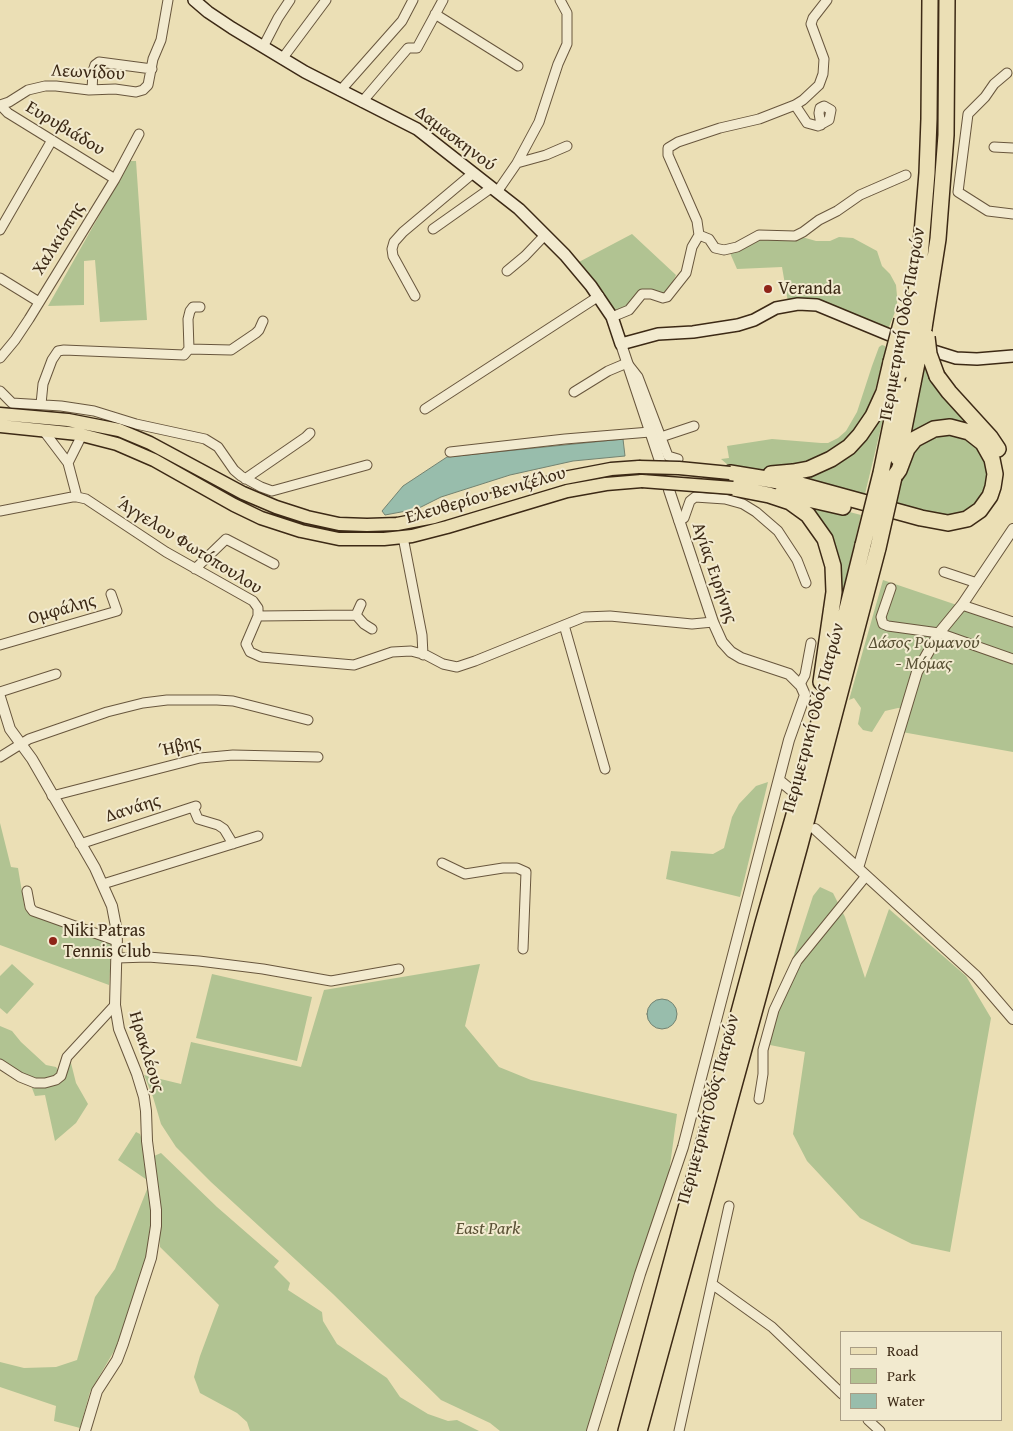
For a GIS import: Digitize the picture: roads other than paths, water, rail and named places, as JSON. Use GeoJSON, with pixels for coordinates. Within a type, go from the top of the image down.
{"type":"FeatureCollection","features":[{"type":"Feature","properties":{"kind":"highway","name":"Περιμετρική Οδός Πατρών"},"geometry":{"type":"LineString","coordinates":[[638,1431],[792,874],[887,475],[913,383],[930,118],[930,0]]}},
{"type":"Feature","properties":{"kind":"highway","name":"Περιμετρική Οδός Πατρών"},"geometry":{"type":"LineString","coordinates":[[887,475],[897,366],[929,301],[938,238],[946,135],[947,0]]}},
{"type":"Feature","properties":{"kind":"highway"},"geometry":{"type":"LineString","coordinates":[[733,488],[793,495],[937,532],[957,531],[977,526],[992,512],[1002,493],[1005,474],[1003,460],[990,437],[937,376],[916,325]]}},
{"type":"Feature","properties":{"kind":"highway"},"geometry":{"type":"LineString","coordinates":[[730,472],[775,474],[793,472],[815,467],[838,455],[855,441],[873,416],[897,366]]}},
{"type":"Feature","properties":{"kind":"highway"},"geometry":{"type":"LineString","coordinates":[[730,472],[797,484],[921,518],[948,523],[967,519],[980,510],[990,496],[995,474],[992,459],[983,443],[969,432],[950,427],[934,429],[915,439],[907,449],[899,470],[887,475]]}},
{"type":"Feature","properties":{"kind":"highway"},"geometry":{"type":"LineString","coordinates":[[733,488],[774,496],[800,508],[825,538],[833,566],[834,592],[818,702],[763,924]]}},
{"type":"Feature","properties":{"kind":"highway","name":"Περιμετρική Οδός Πατρών"},"geometry":{"type":"LineString","coordinates":[[626,1431],[763,924],[871,546]]}},
{"type":"Feature","properties":{"kind":"main road","name":"Δαμασκηνού"},"geometry":{"type":"LineString","coordinates":[[194,0],[213,15],[282,59],[340,91],[417,129],[523,213],[565,256],[599,296],[612,317],[621,344]]}},
{"type":"Feature","properties":{"kind":"main road"},"geometry":{"type":"LineString","coordinates":[[621,344],[654,335],[693,332],[738,324],[754,320],[780,307],[807,304],[829,310],[888,336],[950,357],[977,359],[1013,356]]}},
{"type":"Feature","properties":{"kind":"main road","name":"Ελευθερίου Βενιζέλου"},"geometry":{"type":"LineString","coordinates":[[0,414],[14,409],[78,421],[125,433],[170,453],[243,493],[276,507],[307,517],[339,524],[367,526],[397,524],[434,517],[564,478],[611,469],[639,466],[730,472]]}},
{"type":"Feature","properties":{"kind":"main road","name":"Ελευθερίου Βενιζέλου"},"geometry":{"type":"LineString","coordinates":[[0,426],[82,435],[118,444],[146,456],[234,504],[279,525],[340,539],[372,540],[403,537],[439,530],[576,488],[606,484],[642,481],[733,488]]}},
{"type":"Feature","properties":{"kind":"street","name":"Λεωνίδου"},"geometry":{"type":"LineString","coordinates":[[0,105],[9,102],[28,90],[45,86],[92,90],[141,91],[148,86],[153,59],[161,40],[168,0]]}},
{"type":"Feature","properties":{"kind":"street"},"geometry":{"type":"LineString","coordinates":[[263,47],[290,0]]}},
{"type":"Feature","properties":{"kind":"street"},"geometry":{"type":"LineString","coordinates":[[282,59],[326,0]]}},
{"type":"Feature","properties":{"kind":"street"},"geometry":{"type":"LineString","coordinates":[[340,91],[402,21],[413,0]]}},
{"type":"Feature","properties":{"kind":"street"},"geometry":{"type":"LineString","coordinates":[[362,102],[408,48],[417,48],[442,0]]}},
{"type":"Feature","properties":{"kind":"street"},"geometry":{"type":"LineString","coordinates":[[432,229],[494,190],[517,163],[539,122],[558,64],[568,44],[567,13],[560,0]]}},
{"type":"Feature","properties":{"kind":"street"},"geometry":{"type":"LineString","coordinates":[[612,317],[629,310],[642,294],[667,297],[686,273],[692,247],[699,235],[694,213],[668,155],[668,148],[678,142],[720,128],[759,119],[795,105],[818,85],[822,78],[824,61],[811,24],[813,18],[827,0]]}},
{"type":"Feature","properties":{"kind":"street"},"geometry":{"type":"LineString","coordinates":[[435,14],[518,66]]}},
{"type":"Feature","properties":{"kind":"street"},"geometry":{"type":"LineString","coordinates":[[92,90],[93,71],[95,65],[99,62],[152,69]]}},
{"type":"Feature","properties":{"kind":"street"},"geometry":{"type":"LineString","coordinates":[[1007,73],[969,112],[958,192],[988,211],[1013,214]]}},
{"type":"Feature","properties":{"kind":"street","name":"Ευρυβιάδου"},"geometry":{"type":"LineString","coordinates":[[0,105],[8,113],[115,178]]}},
{"type":"Feature","properties":{"kind":"street"},"geometry":{"type":"LineString","coordinates":[[795,105],[807,123],[821,125]]}},
{"type":"Feature","properties":{"kind":"street","name":"Χαλκιόπης"},"geometry":{"type":"LineString","coordinates":[[0,358],[21,332],[115,178],[139,134]]}},
{"type":"Feature","properties":{"kind":"street"},"geometry":{"type":"LineString","coordinates":[[0,230],[52,140]]}},
{"type":"Feature","properties":{"kind":"street"},"geometry":{"type":"LineString","coordinates":[[517,163],[546,155],[566,146]]}},
{"type":"Feature","properties":{"kind":"street"},"geometry":{"type":"LineString","coordinates":[[994,147],[1013,148]]}},
{"type":"Feature","properties":{"kind":"street"},"geometry":{"type":"LineString","coordinates":[[415,296],[393,256],[394,242],[402,232],[472,174]]}},
{"type":"Feature","properties":{"kind":"street"},"geometry":{"type":"LineString","coordinates":[[699,235],[709,239],[715,248],[724,250],[737,247],[759,235],[794,236],[842,208],[860,195],[906,175]]}},
{"type":"Feature","properties":{"kind":"street"},"geometry":{"type":"LineString","coordinates":[[507,271],[526,256],[545,235]]}},
{"type":"Feature","properties":{"kind":"street"},"geometry":{"type":"LineString","coordinates":[[0,278],[39,302]]}},
{"type":"Feature","properties":{"kind":"street"},"geometry":{"type":"LineString","coordinates":[[425,409],[599,296]]}},
{"type":"Feature","properties":{"kind":"street"},"geometry":{"type":"LineString","coordinates":[[41,404],[43,384],[49,367],[54,357],[60,351],[178,355],[186,353],[189,349],[188,320],[190,311],[192,307],[200,307]]}},
{"type":"Feature","properties":{"kind":"street"},"geometry":{"type":"LineString","coordinates":[[189,349],[231,350],[256,333],[262,321]]}},
{"type":"Feature","properties":{"kind":"street"},"geometry":{"type":"LineString","coordinates":[[621,344],[660,460]]}},
{"type":"Feature","properties":{"kind":"street"},"geometry":{"type":"LineString","coordinates":[[574,392],[608,371],[627,363]]}},
{"type":"Feature","properties":{"kind":"street"},"geometry":{"type":"LineString","coordinates":[[627,363],[638,377],[668,456],[678,459]]}},
{"type":"Feature","properties":{"kind":"street"},"geometry":{"type":"LineString","coordinates":[[0,391],[14,409],[41,404],[94,411],[136,424],[205,439],[218,447],[234,470],[245,479],[261,488],[274,491],[296,483],[367,465]]}},
{"type":"Feature","properties":{"kind":"street"},"geometry":{"type":"LineString","coordinates":[[661,437],[694,426]]}},
{"type":"Feature","properties":{"kind":"street"},"geometry":{"type":"LineString","coordinates":[[0,511],[77,496],[68,463],[43,430]]}},
{"type":"Feature","properties":{"kind":"street"},"geometry":{"type":"LineString","coordinates":[[450,452],[650,432]]}},
{"type":"Feature","properties":{"kind":"street"},"geometry":{"type":"LineString","coordinates":[[245,479],[310,433]]}},
{"type":"Feature","properties":{"kind":"street"},"geometry":{"type":"LineString","coordinates":[[68,463],[82,435]]}},
{"type":"Feature","properties":{"kind":"street","name":"Αγίας Ειρήνης"},"geometry":{"type":"LineString","coordinates":[[669,490],[712,622],[720,638],[731,652],[749,661],[785,672],[800,684]]}},
{"type":"Feature","properties":{"kind":"street","name":"Άγγελου Φωτόπουλου"},"geometry":{"type":"LineString","coordinates":[[77,496],[86,499],[166,552],[253,601],[258,608],[258,616],[246,644],[250,652],[257,656],[349,665],[362,663],[396,651],[411,651],[424,654],[448,666],[463,666],[584,617],[598,616],[692,624],[712,622]]}},
{"type":"Feature","properties":{"kind":"street"},"geometry":{"type":"LineString","coordinates":[[679,521],[684,518],[690,501],[695,496],[711,497],[743,504],[756,512],[778,531],[797,560],[806,583]]}},
{"type":"Feature","properties":{"kind":"street"},"geometry":{"type":"LineString","coordinates":[[858,868],[918,672],[939,633],[977,583],[1013,528]]}},
{"type":"Feature","properties":{"kind":"street"},"geometry":{"type":"LineString","coordinates":[[403,537],[424,654]]}},
{"type":"Feature","properties":{"kind":"street"},"geometry":{"type":"LineString","coordinates":[[195,569],[226,539],[274,564]]}},
{"type":"Feature","properties":{"kind":"street"},"geometry":{"type":"LineString","coordinates":[[944,572],[977,583]]}},
{"type":"Feature","properties":{"kind":"street"},"geometry":{"type":"LineString","coordinates":[[891,588],[881,617],[883,624],[939,633],[1013,659]]}},
{"type":"Feature","properties":{"kind":"street","name":"Ομφάλης"},"geometry":{"type":"LineString","coordinates":[[0,646],[116,611],[111,594]]}},
{"type":"Feature","properties":{"kind":"street"},"geometry":{"type":"LineString","coordinates":[[356,615],[361,604]]}},
{"type":"Feature","properties":{"kind":"street"},"geometry":{"type":"LineString","coordinates":[[962,604],[1013,622]]}},
{"type":"Feature","properties":{"kind":"street"},"geometry":{"type":"LineString","coordinates":[[258,616],[356,615],[364,624],[372,629]]}},
{"type":"Feature","properties":{"kind":"street"},"geometry":{"type":"LineString","coordinates":[[564,625],[604,769]]}},
{"type":"Feature","properties":{"kind":"street"},"geometry":{"type":"LineString","coordinates":[[592,1431],[640,1274],[683,1147],[791,735],[805,695],[800,684],[805,676],[811,643]]}},
{"type":"Feature","properties":{"kind":"street"},"geometry":{"type":"LineString","coordinates":[[0,692],[56,674]]}},
{"type":"Feature","properties":{"kind":"street","name":"Ηρακλέους"},"geometry":{"type":"LineString","coordinates":[[0,698],[8,725],[32,759],[102,884],[114,912],[117,941],[115,1005],[119,1029],[144,1097],[156,1226],[147,1275],[120,1353],[97,1390],[86,1431]]}},
{"type":"Feature","properties":{"kind":"street"},"geometry":{"type":"LineString","coordinates":[[0,757],[29,739],[123,707],[167,700],[233,701],[308,720]]}},
{"type":"Feature","properties":{"kind":"street","name":"Ήβης"},"geometry":{"type":"LineString","coordinates":[[52,796],[207,757],[233,755],[318,757]]}},
{"type":"Feature","properties":{"kind":"street"},"geometry":{"type":"LineString","coordinates":[[779,780],[791,790]]}},
{"type":"Feature","properties":{"kind":"street","name":"Δανάης"},"geometry":{"type":"LineString","coordinates":[[80,844],[195,807],[198,819],[218,825],[224,829],[233,844]]}},
{"type":"Feature","properties":{"kind":"street"},"geometry":{"type":"LineString","coordinates":[[815,830],[976,976],[1013,1019]]}},
{"type":"Feature","properties":{"kind":"street"},"geometry":{"type":"LineString","coordinates":[[102,884],[258,836]]}},
{"type":"Feature","properties":{"kind":"street"},"geometry":{"type":"LineString","coordinates":[[442,863],[465,874],[503,868],[517,868],[526,872],[523,949]]}},
{"type":"Feature","properties":{"kind":"street"},"geometry":{"type":"LineString","coordinates":[[759,1100],[764,1050],[774,1010],[797,961],[866,876]]}},
{"type":"Feature","properties":{"kind":"street"},"geometry":{"type":"LineString","coordinates":[[27,891],[30,907],[33,911],[117,941]]}},
{"type":"Feature","properties":{"kind":"street"},"geometry":{"type":"LineString","coordinates":[[117,958],[199,961],[263,969],[331,981],[399,969]]}},
{"type":"Feature","properties":{"kind":"street"},"geometry":{"type":"LineString","coordinates":[[0,1064],[20,1077],[35,1083],[56,1080],[61,1076],[67,1057],[115,1005]]}},
{"type":"Feature","properties":{"kind":"street"},"geometry":{"type":"LineString","coordinates":[[679,1431],[729,1206]]}},
{"type":"Feature","properties":{"kind":"street"},"geometry":{"type":"LineString","coordinates":[[712,1284],[772,1327],[840,1392]]}},
{"type":"Feature","properties":{"kind":"street"},"geometry":{"type":"LineString","coordinates":[[869,1421],[880,1431]]}},
{"type":"Feature","properties":{"kind":"water"},"geometry":{"type":"Polygon","coordinates":[[[623,439],[625,456],[573,461],[510,475],[441,497],[417,509],[385,515],[382,511],[403,486],[447,457],[623,439]]]}},
{"type":"Feature","properties":{"kind":"water"},"geometry":{"type":"Polygon","coordinates":[[[662,999],[673,1003],[677,1014],[673,1025],[662,1029],[651,1025],[647,1014],[651,1003],[662,999]]]}},
{"type":"Feature","properties":{"kind":"place","name":"Veranda"},"geometry":{"type":"Point","coordinates":[768,289]}},
{"type":"Feature","properties":{"kind":"place","name":"Niki Patras Tennis Club"},"geometry":{"type":"Point","coordinates":[53,941]}},
{"type":"Feature","properties":{"kind":"park label","name":"Δάσος Ρωμανού - Μόμας"},"geometry":{"type":"Point","coordinates":[924,653]}},
{"type":"Feature","properties":{"kind":"park label","name":"East Park"},"geometry":{"type":"Point","coordinates":[488,1229]}}]}
